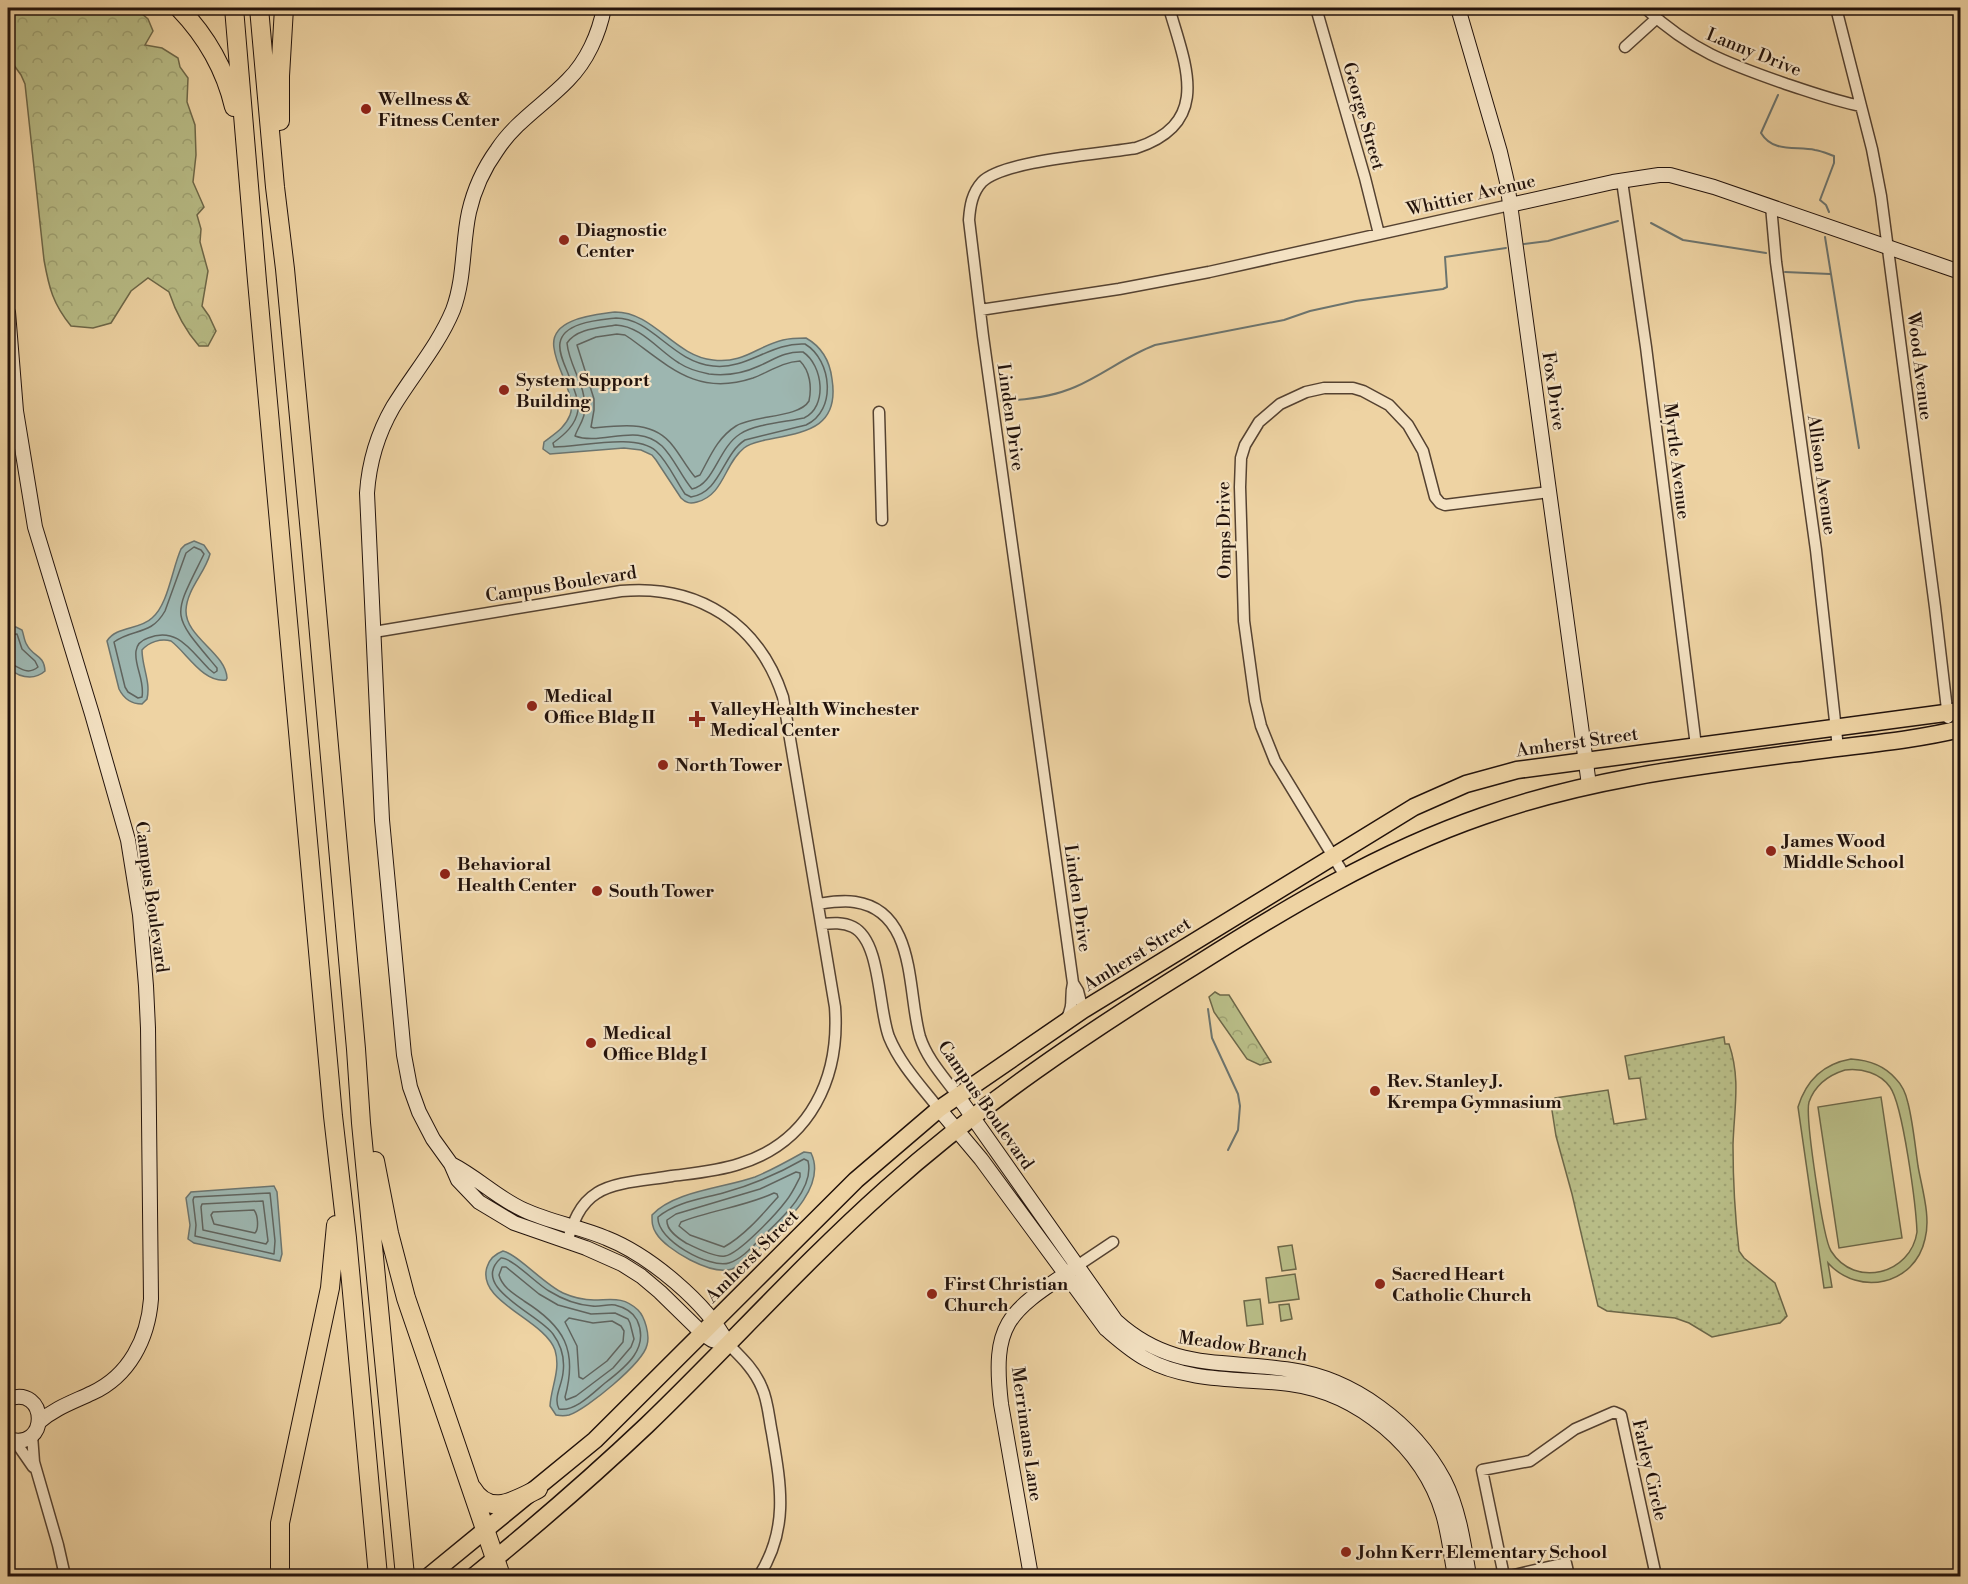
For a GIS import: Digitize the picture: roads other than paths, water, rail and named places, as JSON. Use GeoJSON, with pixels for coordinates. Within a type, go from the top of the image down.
{"type":"FeatureCollection","features":[{"type":"Feature","properties":{"kind":"highway"},"geometry":{"type":"LineString","coordinates":[[179,8],[206,41],[227,82],[236,120],[251,215]]}},
{"type":"Feature","properties":{"kind":"highway"},"geometry":{"type":"LineString","coordinates":[[234,8],[333,1116],[378,1576]]}},
{"type":"Feature","properties":{"kind":"highway"},"geometry":{"type":"LineString","coordinates":[[259,8],[404,1570]]}},
{"type":"Feature","properties":{"kind":"highway"},"geometry":{"type":"LineString","coordinates":[[284,8],[279,115],[285,269]]}},
{"type":"Feature","properties":{"kind":"highway"},"geometry":{"type":"LineString","coordinates":[[356,1049],[367,1119],[395,1260],[419,1339],[501,1576]]}},
{"type":"Feature","properties":{"kind":"highway"},"geometry":{"type":"LineString","coordinates":[[280,1576],[279,1544],[285,1496],[312,1378],[334,1259],[336,1209],[333,1116]]}},
{"type":"Feature","properties":{"kind":"highway"},"geometry":{"type":"LineString","coordinates":[[468,1483],[479,1498],[490,1504],[514,1501],[538,1489]]}},
{"type":"Feature","properties":{"kind":"main road","name":"Amherst Street"},"geometry":{"type":"LineString","coordinates":[[429,1576],[596,1440],[856,1180],[939,1109],[1064,1022],[1414,807],[1466,784],[1517,770],[1954,712]]}},
{"type":"Feature","properties":{"kind":"main road"},"geometry":{"type":"LineString","coordinates":[[1873,744],[1874,733],[1879,728],[1902,718]]}},
{"type":"Feature","properties":{"kind":"main road"},"geometry":{"type":"LineString","coordinates":[[474,1576],[591,1476],[646,1425],[853,1219],[957,1129],[1089,1033],[1224,948],[1345,876],[1480,816],[1589,785],[1654,773],[1955,731]]}},
{"type":"Feature","properties":{"kind":"main road"},"geometry":{"type":"LineString","coordinates":[[1654,773],[1696,758],[1698,754],[1696,746]]}},
{"type":"Feature","properties":{"kind":"main road"},"geometry":{"type":"LineString","coordinates":[[1089,1033],[1092,1013],[1106,996]]}},
{"type":"Feature","properties":{"kind":"main road"},"geometry":{"type":"LineString","coordinates":[[1053,1058],[1079,1030],[1083,1010]]}},
{"type":"Feature","properties":{"kind":"street"},"geometry":{"type":"LineString","coordinates":[[604,8],[594,40],[576,71],[510,132],[485,170],[469,211],[463,268],[453,309],[431,352],[393,408],[375,448],[367,493],[382,820],[404,1056],[410,1087],[419,1112],[433,1139],[451,1164],[458,1180],[468,1192],[497,1214],[531,1230],[609,1257],[640,1276],[703,1334],[712,1340],[728,1344]]}},
{"type":"Feature","properties":{"kind":"street","name":"Linden Drive"},"geometry":{"type":"LineString","coordinates":[[1064,1022],[1072,1007],[1073,983],[969,220],[973,197],[982,183],[989,176],[1007,168],[1136,148],[1161,138],[1170,131],[1178,122],[1186,102],[1187,72],[1169,8]]}},
{"type":"Feature","properties":{"kind":"street","name":"George Street"},"geometry":{"type":"LineString","coordinates":[[1316,8],[1379,234]]}},
{"type":"Feature","properties":{"kind":"street","name":"Fox Drive"},"geometry":{"type":"LineString","coordinates":[[1458,8],[1500,152],[1510,205],[1589,785]]}},
{"type":"Feature","properties":{"kind":"street","name":"Lanny Drive"},"geometry":{"type":"LineString","coordinates":[[1645,8],[1687,42],[1724,62],[1828,99],[1861,106]]}},
{"type":"Feature","properties":{"kind":"street","name":"Wood Avenue"},"geometry":{"type":"LineString","coordinates":[[1836,8],[1881,196],[1935,607],[1954,712],[1955,731]]}},
{"type":"Feature","properties":{"kind":"street"},"geometry":{"type":"LineString","coordinates":[[1625,46],[1657,18]]}},
{"type":"Feature","properties":{"kind":"street","name":"Whittier Avenue"},"geometry":{"type":"LineString","coordinates":[[980,310],[1164,281],[1622,181],[1659,175],[1670,175],[1714,187],[1960,272]]}},
{"type":"Feature","properties":{"kind":"street","name":"Myrtle Avenue"},"geometry":{"type":"LineString","coordinates":[[1622,181],[1684,637],[1696,746]]}},
{"type":"Feature","properties":{"kind":"street","name":"Allison Avenue"},"geometry":{"type":"LineString","coordinates":[[1771,206],[1779,286],[1816,550],[1838,748]]}},
{"type":"Feature","properties":{"kind":"street","name":"Campus Boulevard"},"geometry":{"type":"LineString","coordinates":[[8,312],[15,402],[32,516],[125,825],[140,915],[146,986],[150,1313],[143,1339],[124,1369],[98,1390],[57,1408],[39,1422],[32,1435]]}},
{"type":"Feature","properties":{"kind":"street","name":"Omps Drive"},"geometry":{"type":"LineString","coordinates":[[1345,876],[1275,761],[1261,726],[1255,701],[1242,596],[1243,545],[1240,470],[1245,445],[1255,428],[1280,404],[1306,392],[1323,388],[1353,388],[1389,405],[1408,425],[1423,451],[1435,497],[1440,503],[1445,505],[1549,492]]}},
{"type":"Feature","properties":{"kind":"street"},"geometry":{"type":"LineString","coordinates":[[879,412],[882,520]]}},
{"type":"Feature","properties":{"kind":"street","name":"Campus Boulevard"},"geometry":{"type":"LineString","coordinates":[[374,632],[650,589],[672,592],[715,609],[739,627],[759,648],[780,687],[789,723],[835,1007],[836,1038],[830,1075],[810,1114],[789,1137],[775,1147],[740,1164],[718,1170],[629,1183],[601,1190],[582,1206],[567,1242]]}},
{"type":"Feature","properties":{"kind":"street","name":"Campus Boulevard"},"geometry":{"type":"LineString","coordinates":[[818,904],[846,901],[861,903],[879,911],[894,927],[904,949],[921,1039],[930,1059],[1077,1266]]}},
{"type":"Feature","properties":{"kind":"street","name":"Campus Boulevard"},"geometry":{"type":"LineString","coordinates":[[822,924],[837,923],[851,926],[862,933],[869,943],[873,954],[882,1011],[891,1040],[905,1065],[981,1159],[1065,1274]]}},
{"type":"Feature","properties":{"kind":"street","name":"Linden Drive"},"geometry":{"type":"LineString","coordinates":[[1073,983],[1078,991],[1083,1010]]}},
{"type":"Feature","properties":{"kind":"street"},"geometry":{"type":"LineString","coordinates":[[451,1164],[523,1210],[605,1237],[645,1258],[667,1275],[715,1321],[728,1344],[754,1372],[763,1389],[781,1489],[776,1540],[759,1576]]}},
{"type":"Feature","properties":{"kind":"street","name":"Merrimans Lane"},"geometry":{"type":"LineString","coordinates":[[1031,1576],[1001,1404],[998,1376],[1003,1335],[1016,1311],[1038,1291],[1113,1242]]}},
{"type":"Feature","properties":{"kind":"street","name":"Meadow Branch"},"geometry":{"type":"LineString","coordinates":[[1077,1266],[1116,1320],[1133,1336],[1156,1349],[1179,1358],[1291,1370],[1321,1377],[1361,1395],[1384,1412],[1416,1440],[1430,1457],[1445,1482],[1454,1506],[1469,1576]]}},
{"type":"Feature","properties":{"kind":"street","name":"Meadow Branch"},"geometry":{"type":"LineString","coordinates":[[1065,1274],[1106,1329],[1128,1348],[1148,1360],[1170,1369],[1210,1377],[1292,1384],[1322,1392],[1365,1413],[1393,1434],[1407,1449],[1431,1485],[1442,1513],[1455,1576]]}},
{"type":"Feature","properties":{"kind":"street","name":"Campus Boulevard"},"geometry":{"type":"LineString","coordinates":[[8,1399],[18,1396],[32,1402],[45,1403],[79,1398]]}},
{"type":"Feature","properties":{"kind":"street"},"geometry":{"type":"LineString","coordinates":[[32,1402],[39,1415],[39,1422]]}},
{"type":"Feature","properties":{"kind":"street","name":"Farley Circle"},"geometry":{"type":"LineString","coordinates":[[1504,1576],[1482,1470],[1530,1461],[1575,1429],[1614,1412],[1621,1415],[1656,1576]]}},
{"type":"Feature","properties":{"kind":"street"},"geometry":{"type":"LineString","coordinates":[[11,1440],[27,1439],[32,1435]]}},
{"type":"Feature","properties":{"kind":"street"},"geometry":{"type":"LineString","coordinates":[[32,1435],[37,1475],[65,1576]]}},
{"type":"Feature","properties":{"kind":"street"},"geometry":{"type":"LineString","coordinates":[[11,1440],[37,1475]]}},
{"type":"Feature","properties":{"kind":"street"},"geometry":{"type":"LineString","coordinates":[[1510,1576],[1566,1563],[1569,1576]]}},
{"type":"Feature","properties":{"kind":"water"},"geometry":{"type":"Polygon","coordinates":[[[615,312],[641,319],[687,351],[713,360],[724,361],[742,357],[783,340],[806,338],[821,350],[829,367],[833,396],[830,409],[824,419],[805,431],[746,446],[732,462],[713,493],[695,503],[688,503],[681,498],[652,455],[641,450],[624,448],[550,454],[543,449],[544,442],[565,424],[572,407],[555,354],[554,338],[566,324],[575,320],[615,312]]]}},
{"type":"Feature","properties":{"kind":"water"},"geometry":{"type":"Polygon","coordinates":[[[194,541],[204,545],[210,554],[189,595],[187,620],[198,637],[220,661],[227,678],[218,680],[210,677],[171,641],[155,641],[142,650],[148,687],[147,699],[142,704],[132,702],[123,696],[119,689],[107,641],[116,633],[141,625],[152,618],[166,596],[181,549],[194,541]]]}},
{"type":"Feature","properties":{"kind":"water"},"geometry":{"type":"Polygon","coordinates":[[[12,627],[22,630],[25,642],[29,649],[43,661],[45,671],[30,677],[19,675],[11,669],[8,664],[8,631],[12,627]]]}},
{"type":"Feature","properties":{"kind":"water"},"geometry":{"type":"Polygon","coordinates":[[[804,1152],[811,1153],[814,1165],[814,1178],[809,1190],[793,1214],[737,1267],[723,1270],[713,1269],[690,1260],[669,1247],[655,1231],[652,1215],[673,1200],[755,1177],[804,1152]]]}},
{"type":"Feature","properties":{"kind":"water"},"geometry":{"type":"Polygon","coordinates":[[[274,1186],[277,1192],[282,1254],[280,1261],[194,1243],[188,1239],[190,1225],[186,1198],[191,1192],[274,1186]]]}},
{"type":"Feature","properties":{"kind":"water"},"geometry":{"type":"Polygon","coordinates":[[[503,1251],[515,1257],[563,1293],[586,1299],[622,1301],[638,1310],[645,1322],[647,1345],[636,1363],[601,1395],[569,1415],[556,1415],[550,1406],[557,1365],[555,1350],[538,1329],[491,1290],[486,1279],[489,1262],[503,1251]]]}},
{"type":"Feature","properties":{"kind":"waterway"},"geometry":{"type":"LineString","coordinates":[[1778,95],[1761,133],[1772,144],[1778,146],[1815,150],[1834,156],[1834,163],[1820,200],[1829,212]]}},
{"type":"Feature","properties":{"kind":"waterway"},"geometry":{"type":"LineString","coordinates":[[1524,244],[1548,241],[1618,221]]}},
{"type":"Feature","properties":{"kind":"waterway"},"geometry":{"type":"LineString","coordinates":[[1651,223],[1683,240],[1766,253]]}},
{"type":"Feature","properties":{"kind":"waterway"},"geometry":{"type":"LineString","coordinates":[[1825,237],[1859,448]]}},
{"type":"Feature","properties":{"kind":"waterway"},"geometry":{"type":"LineString","coordinates":[[1001,401],[1039,397],[1066,390],[1155,345],[1284,320],[1310,311],[1356,301],[1443,289],[1447,287],[1445,257],[1506,248]]}},
{"type":"Feature","properties":{"kind":"waterway"},"geometry":{"type":"LineString","coordinates":[[1785,272],[1830,274]]}},
{"type":"Feature","properties":{"kind":"waterway"},"geometry":{"type":"LineString","coordinates":[[1208,1009],[1212,1038],[1238,1094],[1240,1106],[1238,1130],[1228,1150]]}},
{"type":"Feature","properties":{"kind":"place","name":"Wellness & Fitness Center"},"geometry":{"type":"Point","coordinates":[366,109]}},
{"type":"Feature","properties":{"kind":"place","name":"Diagnostic Center"},"geometry":{"type":"Point","coordinates":[564,240]}},
{"type":"Feature","properties":{"kind":"place","name":"System Support Building"},"geometry":{"type":"Point","coordinates":[504,390]}},
{"type":"Feature","properties":{"kind":"place","name":"Medical Office Bldg II"},"geometry":{"type":"Point","coordinates":[532,706]}},
{"type":"Feature","properties":{"kind":"place","name":"ValleyHealth Winchester Medical Center"},"geometry":{"type":"Point","coordinates":[697,719]}},
{"type":"Feature","properties":{"kind":"place","name":"North Tower"},"geometry":{"type":"Point","coordinates":[663,765]}},
{"type":"Feature","properties":{"kind":"place","name":"James Wood Middle School"},"geometry":{"type":"Point","coordinates":[1771,851]}},
{"type":"Feature","properties":{"kind":"place","name":"Behavioral Health Center"},"geometry":{"type":"Point","coordinates":[445,874]}},
{"type":"Feature","properties":{"kind":"place","name":"South Tower"},"geometry":{"type":"Point","coordinates":[597,891]}},
{"type":"Feature","properties":{"kind":"place","name":"Medical Office Bldg I"},"geometry":{"type":"Point","coordinates":[591,1043]}},
{"type":"Feature","properties":{"kind":"place","name":"Rev. Stanley J. Krempa Gymnasium"},"geometry":{"type":"Point","coordinates":[1375,1091]}},
{"type":"Feature","properties":{"kind":"place","name":"Sacred Heart Catholic Church"},"geometry":{"type":"Point","coordinates":[1380,1284]}},
{"type":"Feature","properties":{"kind":"place","name":"First Christian Church"},"geometry":{"type":"Point","coordinates":[932,1294]}},
{"type":"Feature","properties":{"kind":"place","name":"John Kerr Elementary School"},"geometry":{"type":"Point","coordinates":[1346,1552]}}]}
